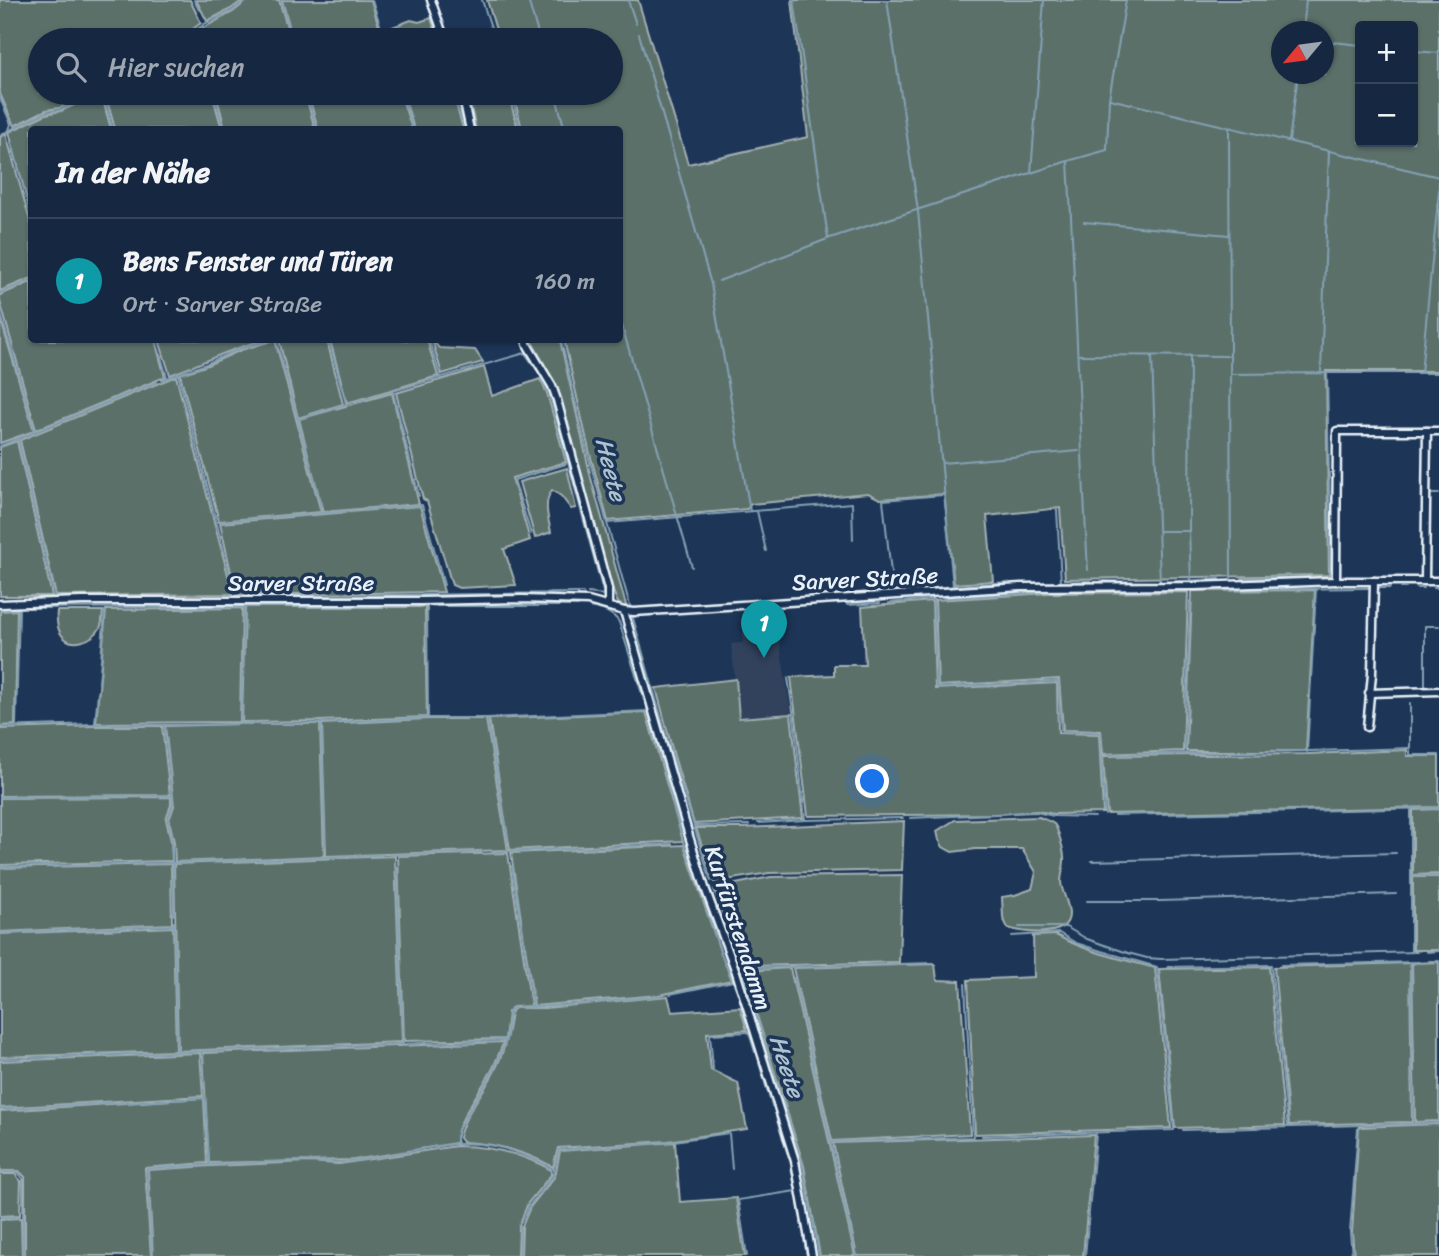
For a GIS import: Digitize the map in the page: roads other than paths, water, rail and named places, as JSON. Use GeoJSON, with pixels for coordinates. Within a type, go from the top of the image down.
{"type":"FeatureCollection","features":[{"type":"Feature","properties":{"kind":"street"},"geometry":{"type":"LineString","coordinates":[[431,0],[441,28]]}},
{"type":"Feature","properties":{"kind":"street"},"geometry":{"type":"LineString","coordinates":[[465,105],[469,126]]}},
{"type":"Feature","properties":{"kind":"street"},"geometry":{"type":"LineString","coordinates":[[527,343],[557,400],[608,589],[608,606]]}},
{"type":"Feature","properties":{"kind":"street"},"geometry":{"type":"LineString","coordinates":[[1336,581],[1337,431],[1439,431]]}},
{"type":"Feature","properties":{"kind":"street"},"geometry":{"type":"LineString","coordinates":[[1425,581],[1427,431]]}},
{"type":"Feature","properties":{"kind":"street"},"geometry":{"type":"LineString","coordinates":[[1367,727],[1372,674],[1374,581]]}},
{"type":"Feature","properties":{"kind":"street","name":"Sarver Straße"},"geometry":{"type":"LineString","coordinates":[[0,604],[82,601],[522,599],[587,601],[634,612],[1021,587],[1439,581]]}},
{"type":"Feature","properties":{"kind":"street","name":"Kurfürstendamm"},"geometry":{"type":"LineString","coordinates":[[624,611],[689,836],[736,972],[795,1161],[812,1256]]}},
{"type":"Feature","properties":{"kind":"street"},"geometry":{"type":"LineString","coordinates":[[1369,693],[1439,691]]}},
{"type":"Feature","properties":{"kind":"waterway"},"geometry":{"type":"LineString","coordinates":[[194,0],[199,10]]}},
{"type":"Feature","properties":{"kind":"waterway"},"geometry":{"type":"LineString","coordinates":[[199,28],[232,11],[245,0]]}},
{"type":"Feature","properties":{"kind":"waterway"},"geometry":{"type":"LineString","coordinates":[[281,0],[289,28]]}},
{"type":"Feature","properties":{"kind":"waterway"},"geometry":{"type":"LineString","coordinates":[[372,0],[381,28]]}},
{"type":"Feature","properties":{"kind":"waterway"},"geometry":{"type":"LineString","coordinates":[[427,0],[430,12]]}},
{"type":"Feature","properties":{"kind":"waterway","name":"Heete"},"geometry":{"type":"LineString","coordinates":[[482,0],[491,28]]}},
{"type":"Feature","properties":{"kind":"waterway"},"geometry":{"type":"LineString","coordinates":[[528,0],[536,28]]}},
{"type":"Feature","properties":{"kind":"waterway"},"geometry":{"type":"LineString","coordinates":[[628,0],[636,24]]}},
{"type":"Feature","properties":{"kind":"waterway"},"geometry":{"type":"LineString","coordinates":[[794,0],[828,238]]}},
{"type":"Feature","properties":{"kind":"waterway"},"geometry":{"type":"LineString","coordinates":[[887,0],[918,211],[953,586]]}},
{"type":"Feature","properties":{"kind":"waterway"},"geometry":{"type":"LineString","coordinates":[[1031,173],[1044,0]]}},
{"type":"Feature","properties":{"kind":"waterway"},"geometry":{"type":"LineString","coordinates":[[719,281],[830,238],[1107,150],[1109,99],[1126,0]]}},
{"type":"Feature","properties":{"kind":"waterway"},"geometry":{"type":"LineString","coordinates":[[1304,21],[1306,0]]}},
{"type":"Feature","properties":{"kind":"waterway"},"geometry":{"type":"LineString","coordinates":[[433,18],[436,28]]}},
{"type":"Feature","properties":{"kind":"waterway"},"geometry":{"type":"LineString","coordinates":[[639,34],[711,284],[750,511]]}},
{"type":"Feature","properties":{"kind":"waterway"},"geometry":{"type":"LineString","coordinates":[[1334,42],[1355,44]]}},
{"type":"Feature","properties":{"kind":"waterway"},"geometry":{"type":"LineString","coordinates":[[1418,51],[1439,53]]}},
{"type":"Feature","properties":{"kind":"waterway"},"geometry":{"type":"LineString","coordinates":[[1289,141],[1297,84]]}},
{"type":"Feature","properties":{"kind":"waterway"},"geometry":{"type":"LineString","coordinates":[[0,98],[11,124],[9,130]]}},
{"type":"Feature","properties":{"kind":"waterway"},"geometry":{"type":"LineString","coordinates":[[1110,99],[1439,177]]}},
{"type":"Feature","properties":{"kind":"waterway"},"geometry":{"type":"LineString","coordinates":[[0,135],[46,112],[71,105]]}},
{"type":"Feature","properties":{"kind":"waterway"},"geometry":{"type":"LineString","coordinates":[[106,105],[112,126]]}},
{"type":"Feature","properties":{"kind":"waterway"},"geometry":{"type":"LineString","coordinates":[[217,105],[223,126]]}},
{"type":"Feature","properties":{"kind":"waterway"},"geometry":{"type":"LineString","coordinates":[[310,105],[316,126]]}},
{"type":"Feature","properties":{"kind":"waterway"},"geometry":{"type":"LineString","coordinates":[[406,105],[412,126]]}},
{"type":"Feature","properties":{"kind":"waterway"},"geometry":{"type":"LineString","coordinates":[[459,105],[464,126]]}},
{"type":"Feature","properties":{"kind":"waterway","name":"Heete"},"geometry":{"type":"LineString","coordinates":[[514,105],[519,126]]}},
{"type":"Feature","properties":{"kind":"waterway"},"geometry":{"type":"LineString","coordinates":[[558,105],[564,126]]}},
{"type":"Feature","properties":{"kind":"waterway"},"geometry":{"type":"LineString","coordinates":[[1229,128],[1231,578]]}},
{"type":"Feature","properties":{"kind":"waterway"},"geometry":{"type":"LineString","coordinates":[[11,142],[28,204]]}},
{"type":"Feature","properties":{"kind":"waterway"},"geometry":{"type":"LineString","coordinates":[[1321,371],[1329,150]]}},
{"type":"Feature","properties":{"kind":"waterway"},"geometry":{"type":"LineString","coordinates":[[1068,162],[1088,570]]}},
{"type":"Feature","properties":{"kind":"waterway"},"geometry":{"type":"LineString","coordinates":[[1421,373],[1439,190]]}},
{"type":"Feature","properties":{"kind":"waterway"},"geometry":{"type":"LineString","coordinates":[[1084,222],[1229,235]]}},
{"type":"Feature","properties":{"kind":"waterway"},"geometry":{"type":"LineString","coordinates":[[0,293],[28,282]]}},
{"type":"Feature","properties":{"kind":"waterway"},"geometry":{"type":"LineString","coordinates":[[0,311],[35,431]]}},
{"type":"Feature","properties":{"kind":"waterway"},"geometry":{"type":"LineString","coordinates":[[623,329],[692,567]]}},
{"type":"Feature","properties":{"kind":"waterway"},"geometry":{"type":"LineString","coordinates":[[157,343],[167,377]]}},
{"type":"Feature","properties":{"kind":"waterway"},"geometry":{"type":"LineString","coordinates":[[162,380],[260,343]]}},
{"type":"Feature","properties":{"kind":"waterway"},"geometry":{"type":"LineString","coordinates":[[277,343],[321,505]]}},
{"type":"Feature","properties":{"kind":"waterway"},"geometry":{"type":"LineString","coordinates":[[298,419],[346,404],[330,343]]}},
{"type":"Feature","properties":{"kind":"waterway"},"geometry":{"type":"LineString","coordinates":[[430,343],[441,378]]}},
{"type":"Feature","properties":{"kind":"waterway","name":"Heete"},"geometry":{"type":"LineString","coordinates":[[562,343],[587,451],[630,606]]}},
{"type":"Feature","properties":{"kind":"waterway"},"geometry":{"type":"LineString","coordinates":[[355,402],[525,353],[549,392],[604,595],[588,593]]}},
{"type":"Feature","properties":{"kind":"waterway"},"geometry":{"type":"LineString","coordinates":[[1079,355],[1228,356]]}},
{"type":"Feature","properties":{"kind":"waterway"},"geometry":{"type":"LineString","coordinates":[[1190,355],[1191,581]]}},
{"type":"Feature","properties":{"kind":"waterway"},"geometry":{"type":"LineString","coordinates":[[1152,356],[1160,582]]}},
{"type":"Feature","properties":{"kind":"waterway"},"geometry":{"type":"LineString","coordinates":[[1231,374],[1327,373],[1331,577],[1242,578]]}},
{"type":"Feature","properties":{"kind":"waterway"},"geometry":{"type":"LineString","coordinates":[[1328,373],[1439,373]]}},
{"type":"Feature","properties":{"kind":"waterway"},"geometry":{"type":"LineString","coordinates":[[178,374],[233,586]]}},
{"type":"Feature","properties":{"kind":"waterway"},"geometry":{"type":"LineString","coordinates":[[0,446],[157,382]]}},
{"type":"Feature","properties":{"kind":"waterway"},"geometry":{"type":"LineString","coordinates":[[393,392],[419,496]]}},
{"type":"Feature","properties":{"kind":"waterway"},"geometry":{"type":"LineString","coordinates":[[18,439],[55,599]]}},
{"type":"Feature","properties":{"kind":"waterway"},"geometry":{"type":"LineString","coordinates":[[942,463],[1079,451]]}},
{"type":"Feature","properties":{"kind":"waterway"},"geometry":{"type":"LineString","coordinates":[[531,534],[514,480],[566,464]]}},
{"type":"Feature","properties":{"kind":"waterway"},"geometry":{"type":"LineString","coordinates":[[1429,494],[1439,494]]}},
{"type":"Feature","properties":{"kind":"waterway"},"geometry":{"type":"LineString","coordinates":[[943,495],[883,500],[893,591],[1008,582]]}},
{"type":"Feature","properties":{"kind":"waterway"},"geometry":{"type":"LineString","coordinates":[[607,523],[852,503],[853,540]]}},
{"type":"Feature","properties":{"kind":"waterway"},"geometry":{"type":"LineString","coordinates":[[217,522],[422,505],[444,585]]}},
{"type":"Feature","properties":{"kind":"waterway"},"geometry":{"type":"LineString","coordinates":[[1057,510],[1061,582]]}},
{"type":"Feature","properties":{"kind":"waterway"},"geometry":{"type":"LineString","coordinates":[[757,511],[766,551]]}},
{"type":"Feature","properties":{"kind":"waterway"},"geometry":{"type":"LineString","coordinates":[[1159,531],[1189,531]]}},
{"type":"Feature","properties":{"kind":"waterway"},"geometry":{"type":"LineString","coordinates":[[1101,581],[1220,579]]}},
{"type":"Feature","properties":{"kind":"waterway"},"geometry":{"type":"LineString","coordinates":[[1031,583],[1091,581]]}},
{"type":"Feature","properties":{"kind":"waterway"},"geometry":{"type":"LineString","coordinates":[[1201,590],[1368,588]]}},
{"type":"Feature","properties":{"kind":"waterway"},"geometry":{"type":"LineString","coordinates":[[1379,588],[1390,588]]}},
{"type":"Feature","properties":{"kind":"waterway"},"geometry":{"type":"LineString","coordinates":[[1401,588],[1406,588]]}},
{"type":"Feature","properties":{"kind":"waterway"},"geometry":{"type":"LineString","coordinates":[[1417,588],[1423,588]]}},
{"type":"Feature","properties":{"kind":"waterway"},"geometry":{"type":"LineString","coordinates":[[1434,588],[1439,588]]}},
{"type":"Feature","properties":{"kind":"waterway"},"geometry":{"type":"LineString","coordinates":[[1307,752],[1316,589]]}},
{"type":"Feature","properties":{"kind":"waterway"},"geometry":{"type":"LineString","coordinates":[[944,598],[1056,591],[1190,590]]}},
{"type":"Feature","properties":{"kind":"waterway"},"geometry":{"type":"LineString","coordinates":[[184,597],[583,593]]}},
{"type":"Feature","properties":{"kind":"waterway"},"geometry":{"type":"LineString","coordinates":[[111,598],[173,597]]}},
{"type":"Feature","properties":{"kind":"waterway"},"geometry":{"type":"LineString","coordinates":[[24,599],[64,599]]}},
{"type":"Feature","properties":{"kind":"waterway"},"geometry":{"type":"LineString","coordinates":[[889,603],[933,599],[937,688],[1058,681],[1061,731],[1100,733],[1105,815]]}},
{"type":"Feature","properties":{"kind":"waterway"},"geometry":{"type":"LineString","coordinates":[[0,600],[14,600]]}},
{"type":"Feature","properties":{"kind":"waterway"},"geometry":{"type":"LineString","coordinates":[[1185,750],[1190,601]]}},
{"type":"Feature","properties":{"kind":"waterway"},"geometry":{"type":"LineString","coordinates":[[847,605],[880,603]]}},
{"type":"Feature","properties":{"kind":"waterway"},"geometry":{"type":"LineString","coordinates":[[241,722],[244,606]]}},
{"type":"Feature","properties":{"kind":"waterway"},"geometry":{"type":"LineString","coordinates":[[26,608],[416,606]]}},
{"type":"Feature","properties":{"kind":"waterway"},"geometry":{"type":"LineString","coordinates":[[427,606],[428,717]]}},
{"type":"Feature","properties":{"kind":"waterway"},"geometry":{"type":"LineString","coordinates":[[437,606],[578,606]]}},
{"type":"Feature","properties":{"kind":"waterway"},"geometry":{"type":"LineString","coordinates":[[589,607],[606,612],[619,622],[644,700]]}},
{"type":"Feature","properties":{"kind":"waterway"},"geometry":{"type":"LineString","coordinates":[[0,609],[19,608],[16,725]]}},
{"type":"Feature","properties":{"kind":"waterway"},"geometry":{"type":"LineString","coordinates":[[99,683],[105,611]]}},
{"type":"Feature","properties":{"kind":"waterway","name":"Heete"},"geometry":{"type":"LineString","coordinates":[[633,618],[711,881]]}},
{"type":"Feature","properties":{"kind":"waterway"},"geometry":{"type":"LineString","coordinates":[[1425,686],[1425,626],[1439,626]]}},
{"type":"Feature","properties":{"kind":"waterway"},"geometry":{"type":"LineString","coordinates":[[788,678],[805,819]]}},
{"type":"Feature","properties":{"kind":"waterway"},"geometry":{"type":"LineString","coordinates":[[95,723],[98,693]]}},
{"type":"Feature","properties":{"kind":"waterway"},"geometry":{"type":"LineString","coordinates":[[1410,704],[1410,748]]}},
{"type":"Feature","properties":{"kind":"waterway"},"geometry":{"type":"LineString","coordinates":[[647,708],[681,832]]}},
{"type":"Feature","properties":{"kind":"waterway"},"geometry":{"type":"LineString","coordinates":[[0,727],[321,723],[648,711]]}},
{"type":"Feature","properties":{"kind":"waterway"},"geometry":{"type":"LineString","coordinates":[[487,718],[508,840]]}},
{"type":"Feature","properties":{"kind":"waterway"},"geometry":{"type":"LineString","coordinates":[[321,723],[325,844]]}},
{"type":"Feature","properties":{"kind":"waterway"},"geometry":{"type":"LineString","coordinates":[[164,726],[173,805],[168,819],[172,841],[174,915]]}},
{"type":"Feature","properties":{"kind":"waterway"},"geometry":{"type":"LineString","coordinates":[[1114,755],[1410,748],[1410,755],[1439,755]]}},
{"type":"Feature","properties":{"kind":"waterway"},"geometry":{"type":"LineString","coordinates":[[0,797],[170,796]]}},
{"type":"Feature","properties":{"kind":"waterway"},"geometry":{"type":"LineString","coordinates":[[1114,815],[1439,808]]}},
{"type":"Feature","properties":{"kind":"waterway"},"geometry":{"type":"LineString","coordinates":[[1411,810],[1411,951]]}},
{"type":"Feature","properties":{"kind":"waterway"},"geometry":{"type":"LineString","coordinates":[[910,818],[1036,812],[1054,816],[1095,817]]}},
{"type":"Feature","properties":{"kind":"waterway"},"geometry":{"type":"LineString","coordinates":[[758,823],[903,818]]}},
{"type":"Feature","properties":{"kind":"waterway"},"geometry":{"type":"LineString","coordinates":[[694,826],[749,825]]}},
{"type":"Feature","properties":{"kind":"waterway"},"geometry":{"type":"LineString","coordinates":[[684,843],[699,884]]}},
{"type":"Feature","properties":{"kind":"waterway"},"geometry":{"type":"LineString","coordinates":[[492,852],[672,844]]}},
{"type":"Feature","properties":{"kind":"waterway"},"geometry":{"type":"LineString","coordinates":[[392,855],[482,852]]}},
{"type":"Feature","properties":{"kind":"waterway"},"geometry":{"type":"LineString","coordinates":[[1091,861],[1396,853]]}},
{"type":"Feature","properties":{"kind":"waterway"},"geometry":{"type":"LineString","coordinates":[[0,867],[382,855]]}},
{"type":"Feature","properties":{"kind":"waterway"},"geometry":{"type":"LineString","coordinates":[[512,866],[533,1006]]}},
{"type":"Feature","properties":{"kind":"waterway"},"geometry":{"type":"LineString","coordinates":[[397,868],[403,1043]]}},
{"type":"Feature","properties":{"kind":"waterway"},"geometry":{"type":"LineString","coordinates":[[1412,876],[1439,876]]}},
{"type":"Feature","properties":{"kind":"waterway","name":"Heete"},"geometry":{"type":"LineString","coordinates":[[714,889],[803,1167],[819,1256]]}},
{"type":"Feature","properties":{"kind":"waterway"},"geometry":{"type":"LineString","coordinates":[[702,894],[721,953],[738,993]]}},
{"type":"Feature","properties":{"kind":"waterway"},"geometry":{"type":"LineString","coordinates":[[1087,901],[1396,894]]}},
{"type":"Feature","properties":{"kind":"waterway"},"geometry":{"type":"LineString","coordinates":[[174,922],[177,1051]]}},
{"type":"Feature","properties":{"kind":"waterway"},"geometry":{"type":"LineString","coordinates":[[0,933],[174,925]]}},
{"type":"Feature","properties":{"kind":"waterway"},"geometry":{"type":"LineString","coordinates":[[1019,927],[1066,927],[1087,939],[1128,953],[1161,959],[1417,952]]}},
{"type":"Feature","properties":{"kind":"waterway"},"geometry":{"type":"LineString","coordinates":[[982,1136],[1174,1130],[1157,967],[1076,943],[1059,933],[1012,936]]}},
{"type":"Feature","properties":{"kind":"waterway"},"geometry":{"type":"LineString","coordinates":[[1427,952],[1439,951]]}},
{"type":"Feature","properties":{"kind":"waterway"},"geometry":{"type":"LineString","coordinates":[[1429,961],[1439,961]]}},
{"type":"Feature","properties":{"kind":"waterway"},"geometry":{"type":"LineString","coordinates":[[1411,962],[1413,1122]]}},
{"type":"Feature","properties":{"kind":"waterway"},"geometry":{"type":"LineString","coordinates":[[1281,965],[1419,962]]}},
{"type":"Feature","properties":{"kind":"waterway"},"geometry":{"type":"LineString","coordinates":[[751,968],[934,963]]}},
{"type":"Feature","properties":{"kind":"waterway"},"geometry":{"type":"LineString","coordinates":[[1168,967],[1271,965],[1288,1127]]}},
{"type":"Feature","properties":{"kind":"waterway"},"geometry":{"type":"LineString","coordinates":[[794,978],[856,1256]]}},
{"type":"Feature","properties":{"kind":"waterway"},"geometry":{"type":"LineString","coordinates":[[670,994],[733,981]]}},
{"type":"Feature","properties":{"kind":"waterway"},"geometry":{"type":"LineString","coordinates":[[831,1142],[973,1137],[965,984]]}},
{"type":"Feature","properties":{"kind":"waterway"},"geometry":{"type":"LineString","coordinates":[[457,1143],[459,1128],[494,1069],[506,1040],[509,1012],[513,1008],[660,996]]}},
{"type":"Feature","properties":{"kind":"waterway"},"geometry":{"type":"LineString","coordinates":[[740,1000],[746,1022]]}},
{"type":"Feature","properties":{"kind":"waterway"},"geometry":{"type":"LineString","coordinates":[[713,1069],[710,1034],[749,1032]]}},
{"type":"Feature","properties":{"kind":"waterway"},"geometry":{"type":"LineString","coordinates":[[749,1033],[755,1052]]}},
{"type":"Feature","properties":{"kind":"waterway"},"geometry":{"type":"LineString","coordinates":[[0,1059],[506,1040]]}},
{"type":"Feature","properties":{"kind":"waterway"},"geometry":{"type":"LineString","coordinates":[[202,1052],[204,1089]]}},
{"type":"Feature","properties":{"kind":"waterway"},"geometry":{"type":"LineString","coordinates":[[759,1063],[772,1106]]}},
{"type":"Feature","properties":{"kind":"waterway"},"geometry":{"type":"LineString","coordinates":[[0,1109],[205,1098],[209,1164]]}},
{"type":"Feature","properties":{"kind":"waterway"},"geometry":{"type":"LineString","coordinates":[[776,1117],[789,1158]]}},
{"type":"Feature","properties":{"kind":"waterway"},"geometry":{"type":"LineString","coordinates":[[1183,1130],[1439,1123]]}},
{"type":"Feature","properties":{"kind":"waterway"},"geometry":{"type":"LineString","coordinates":[[1352,1256],[1350,1232],[1358,1128]]}},
{"type":"Feature","properties":{"kind":"waterway"},"geometry":{"type":"LineString","coordinates":[[554,1169],[559,1150],[667,1142],[729,1133],[732,1169]]}},
{"type":"Feature","properties":{"kind":"waterway"},"geometry":{"type":"LineString","coordinates":[[1085,1256],[1096,1134]]}},
{"type":"Feature","properties":{"kind":"waterway"},"geometry":{"type":"LineString","coordinates":[[152,1256],[147,1169],[268,1162],[340,1162],[442,1146],[482,1144],[520,1154],[554,1170],[529,1206],[524,1219]]}},
{"type":"Feature","properties":{"kind":"waterway"},"geometry":{"type":"LineString","coordinates":[[747,1256],[738,1200],[796,1191],[791,1168]]}},
{"type":"Feature","properties":{"kind":"waterway"},"geometry":{"type":"LineString","coordinates":[[0,1172],[18,1172],[23,1179],[23,1256]]}},
{"type":"Feature","properties":{"kind":"waterway"},"geometry":{"type":"LineString","coordinates":[[798,1200],[800,1216]]}},
{"type":"Feature","properties":{"kind":"waterway"},"geometry":{"type":"LineString","coordinates":[[0,1217],[20,1217]]}},
{"type":"Feature","properties":{"kind":"waterway"},"geometry":{"type":"LineString","coordinates":[[801,1223],[803,1230]]}},
{"type":"Feature","properties":{"kind":"waterway"},"geometry":{"type":"LineString","coordinates":[[520,1226],[520,1256]]}},
{"type":"Feature","properties":{"kind":"waterway"},"geometry":{"type":"LineString","coordinates":[[804,1239],[807,1256]]}},
{"type":"Feature","properties":{"kind":"place","name":"Bens Fenster und Türen"},"geometry":{"type":"Point","coordinates":[764,658]}}]}
